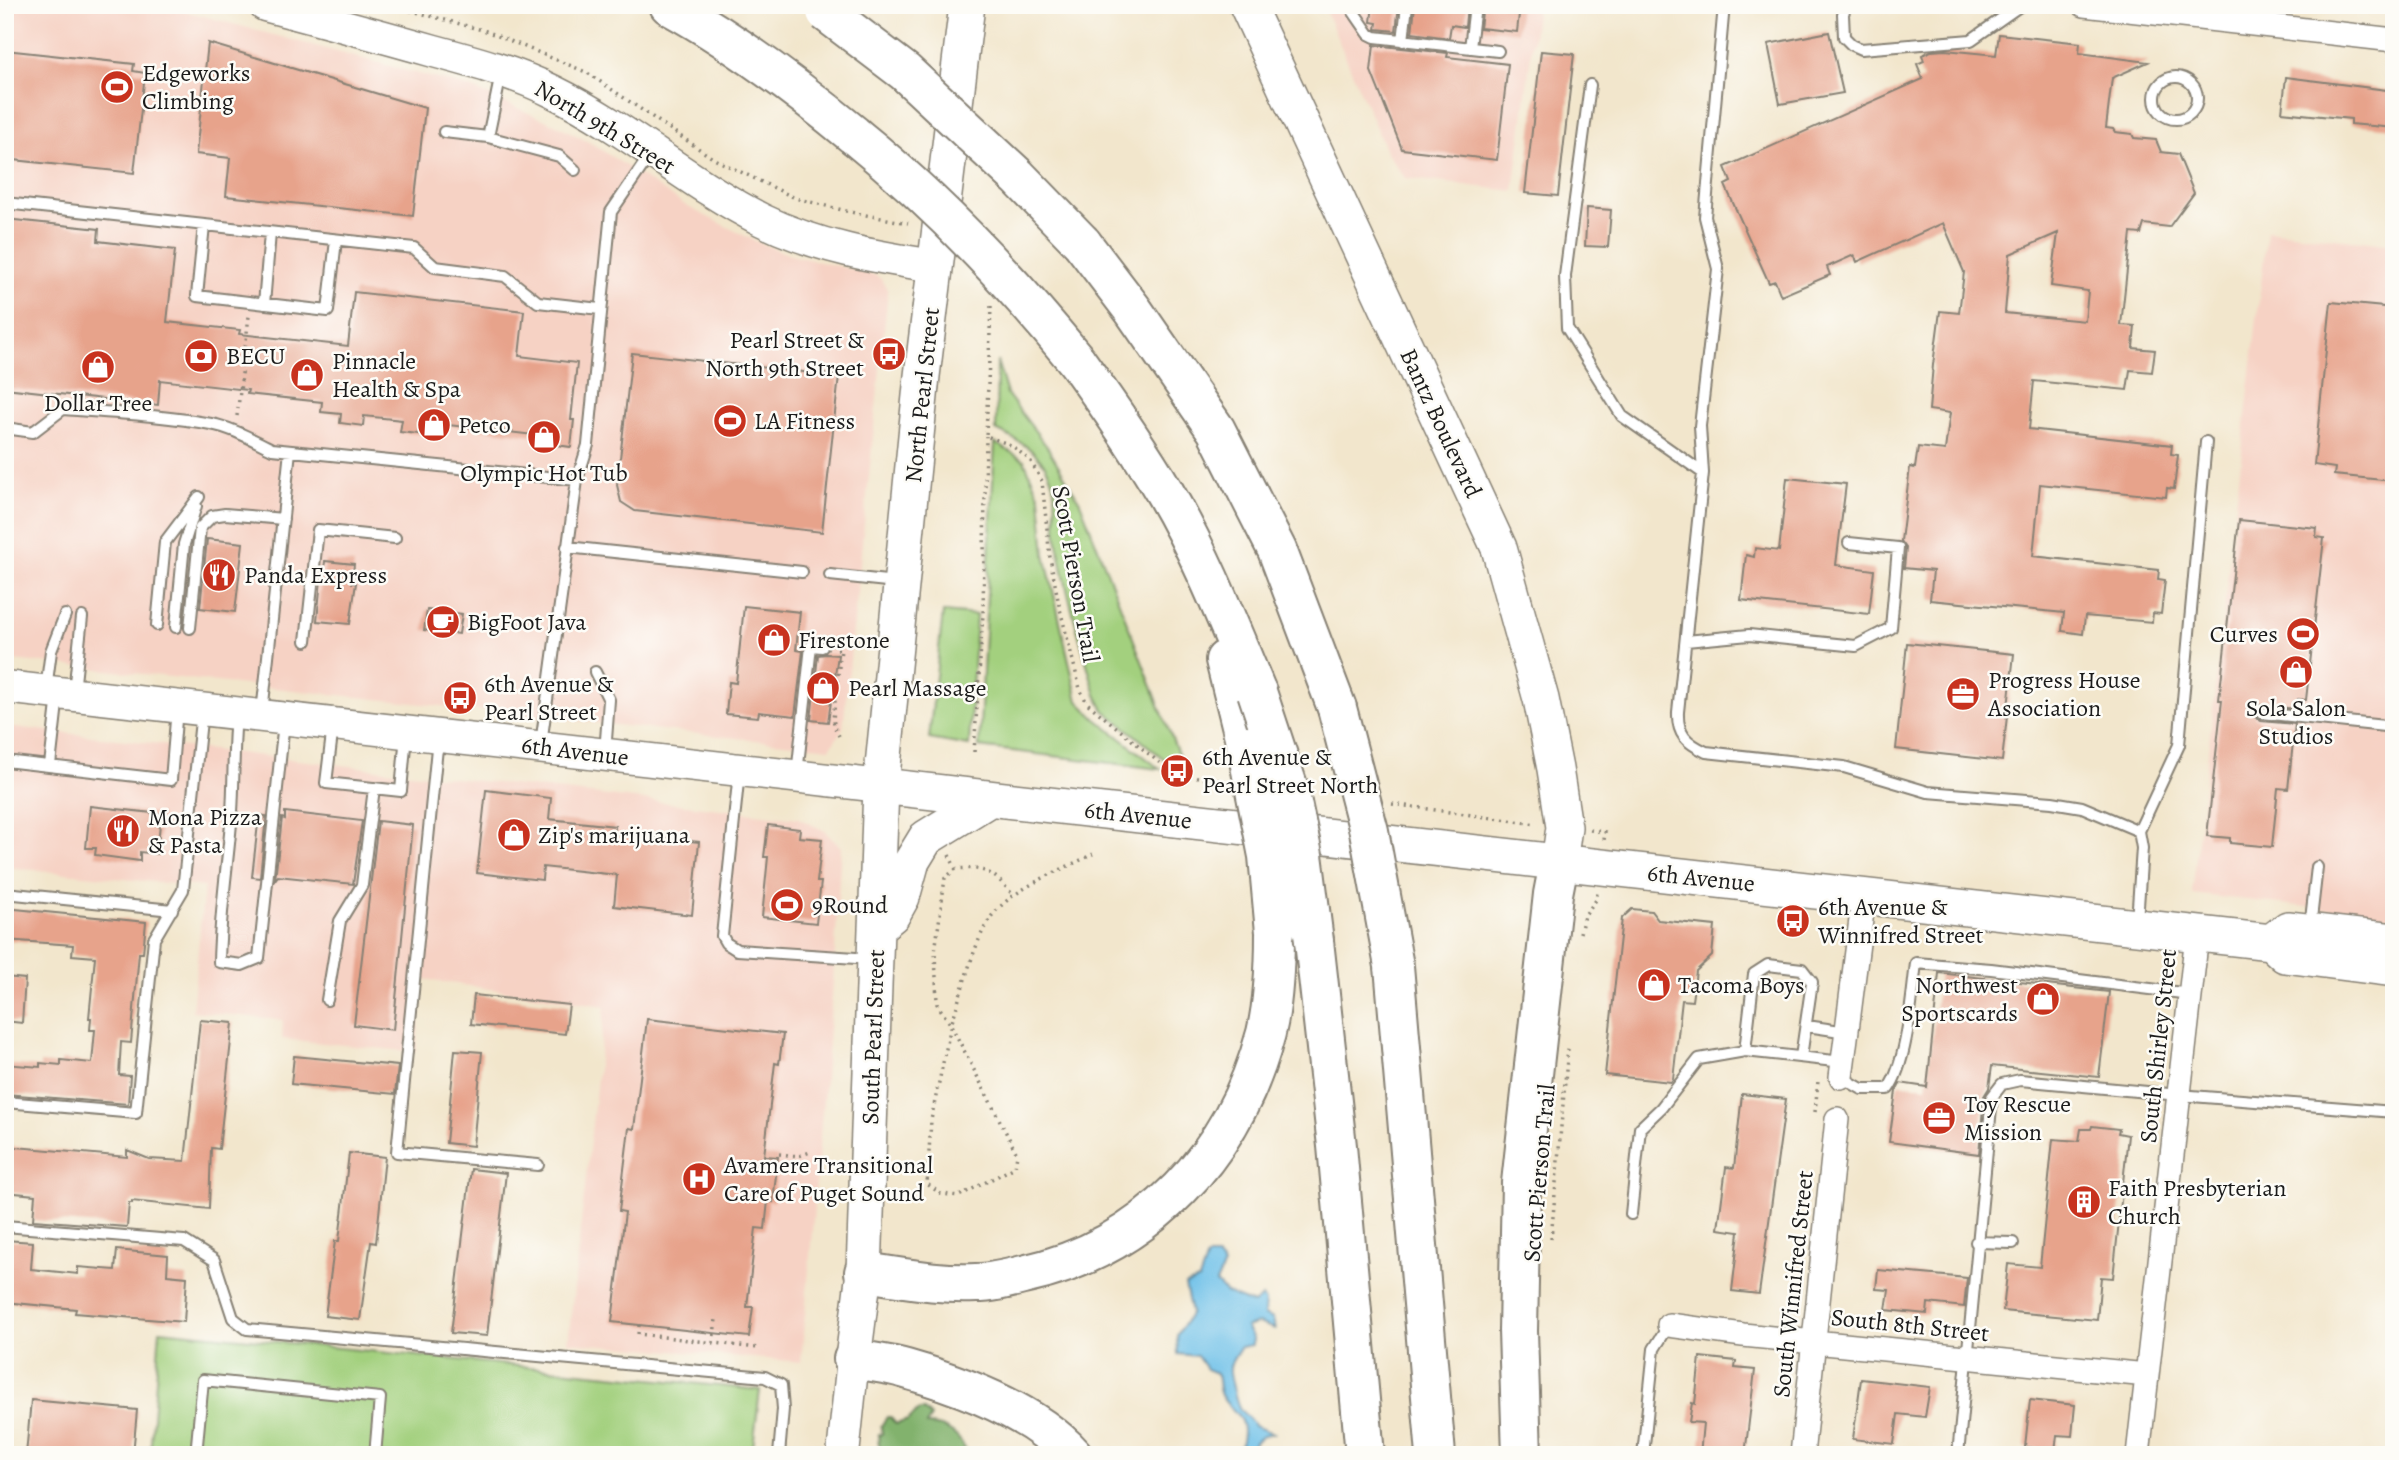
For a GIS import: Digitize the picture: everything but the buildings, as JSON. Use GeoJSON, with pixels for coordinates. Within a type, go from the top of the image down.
{"type":"FeatureCollection","features":[{"type":"Feature","properties":{"kind":"highway"},"geometry":{"type":"LineString","coordinates":[[670,5],[759,60],[886,160],[954,224],[1040,316],[1076,360],[1137,448],[1199,556],[1257,692],[1289,789],[1303,855],[1337,1146],[1365,1455]]}},
{"type":"Feature","properties":{"kind":"highway"},"geometry":{"type":"LineString","coordinates":[[820,9],[905,72],[1018,177],[1082,243],[1133,310],[1216,430],[1277,550],[1337,708],[1369,831],[1394,966],[1436,1455]]}},
{"type":"Feature","properties":{"kind":"highway"},"geometry":{"type":"LineString","coordinates":[[864,1272],[946,1283],[978,1283],[1048,1270],[1099,1250],[1167,1203],[1218,1141],[1238,1108],[1255,1069],[1266,1031],[1275,971],[1275,932],[1268,856],[1246,745],[1199,556]]}},
{"type":"Feature","properties":{"kind":"highway"},"geometry":{"type":"LineString","coordinates":[[1522,1455],[1518,1331],[1521,1183],[1553,894],[1559,863]]}},
{"type":"Feature","properties":{"kind":"highway"},"geometry":{"type":"LineString","coordinates":[[853,1359],[906,1369],[992,1401],[1041,1427],[1073,1455]]}},
{"type":"Feature","properties":{"kind":"main road","name":"North Pearl Street"},"geometry":{"type":"LineString","coordinates":[[881,786],[935,266],[967,5]]}},
{"type":"Feature","properties":{"kind":"main road","name":"Bantz Boulevard"},"geometry":{"type":"LineString","coordinates":[[1247,5],[1499,548],[1541,699],[1555,769],[1564,827],[1559,863]]}},
{"type":"Feature","properties":{"kind":"main road","name":"6th Avenue"},"geometry":{"type":"LineString","coordinates":[[881,786],[2271,942],[2285,955],[2394,969]]}},
{"type":"Feature","properties":{"kind":"main road","name":"South Pearl Street"},"geometry":{"type":"LineString","coordinates":[[853,1359],[864,1272],[881,786]]}},
{"type":"Feature","properties":{"kind":"main road"},"geometry":{"type":"LineString","coordinates":[[876,944],[902,897],[912,861],[926,838],[989,799]]}},
{"type":"Feature","properties":{"kind":"main road","name":"6th Avenue"},"geometry":{"type":"LineString","coordinates":[[2271,942],[2288,929],[2394,941]]}},
{"type":"Feature","properties":{"kind":"street","name":"North 9th Street"},"geometry":{"type":"LineString","coordinates":[[265,5],[502,71],[536,84],[573,103],[739,208],[795,234],[857,254],[935,266]]}},
{"type":"Feature","properties":{"kind":"street"},"geometry":{"type":"LineString","coordinates":[[2097,6],[2394,40]]}},
{"type":"Feature","properties":{"kind":"street","name":"6th Avenue"},"geometry":{"type":"LineString","coordinates":[[5,687],[881,786]]}},
{"type":"Feature","properties":{"kind":"street"},"geometry":{"type":"LineString","coordinates":[[1842,1070],[1864,896]]}},
{"type":"Feature","properties":{"kind":"street","name":"South Shirley Street"},"geometry":{"type":"LineString","coordinates":[[2138,1455],[2197,935]]}},
{"type":"Feature","properties":{"kind":"street","name":"South Winnifred Street"},"geometry":{"type":"LineString","coordinates":[[1802,1455],[1837,1119]]}},
{"type":"Feature","properties":{"kind":"street","name":"South 8th Street"},"geometry":{"type":"LineString","coordinates":[[1669,1325],[2147,1375]]}},
{"type":"Feature","properties":{"kind":"street","name":"South Pearl Street"},"geometry":{"type":"LineString","coordinates":[[843,1455],[853,1359]]}},
{"type":"Feature","properties":{"kind":"lane"},"geometry":{"type":"LineString","coordinates":[[1349,5],[1371,35],[1498,51]]}},
{"type":"Feature","properties":{"kind":"lane"},"geometry":{"type":"LineString","coordinates":[[1403,41],[1407,5]]}},
{"type":"Feature","properties":{"kind":"lane"},"geometry":{"type":"LineString","coordinates":[[1470,48],[1475,5]]}},
{"type":"Feature","properties":{"kind":"lane"},"geometry":{"type":"LineString","coordinates":[[1724,5],[1704,217],[1718,269],[1700,426],[1703,472],[1678,720],[1684,737],[1690,745],[1706,752],[1844,767],[1928,792],[2082,807],[2138,831]]}},
{"type":"Feature","properties":{"kind":"lane"},"geometry":{"type":"LineString","coordinates":[[1846,5],[1843,14],[1844,37],[1852,46],[1861,49],[1971,40],[2021,5]]}},
{"type":"Feature","properties":{"kind":"lane"},"geometry":{"type":"LineString","coordinates":[[488,137],[502,71]]}},
{"type":"Feature","properties":{"kind":"lane"},"geometry":{"type":"LineString","coordinates":[[2182,78],[2195,88],[2196,104],[2186,117],[2169,118],[2157,107],[2156,91],[2166,79],[2182,78]]}},
{"type":"Feature","properties":{"kind":"lane"},"geometry":{"type":"LineString","coordinates":[[1590,85],[1565,276],[1567,328],[1622,416],[1703,472]]}},
{"type":"Feature","properties":{"kind":"lane"},"geometry":{"type":"LineString","coordinates":[[444,132],[488,137],[558,156],[575,170]]}},
{"type":"Feature","properties":{"kind":"lane"},"geometry":{"type":"LineString","coordinates":[[541,747],[577,480],[588,445],[611,212],[651,152]]}},
{"type":"Feature","properties":{"kind":"lane"},"geometry":{"type":"LineString","coordinates":[[5,203],[414,248],[436,267],[505,276],[538,302],[600,309]]}},
{"type":"Feature","properties":{"kind":"lane"},"geometry":{"type":"LineString","coordinates":[[204,225],[197,296],[264,304],[328,311],[336,240]]}},
{"type":"Feature","properties":{"kind":"lane"},"geometry":{"type":"LineString","coordinates":[[264,304],[270,233]]}},
{"type":"Feature","properties":{"kind":"lane"},"geometry":{"type":"LineString","coordinates":[[5,428],[33,432],[63,409],[213,424],[272,449],[577,480]]}},
{"type":"Feature","properties":{"kind":"lane"},"geometry":{"type":"LineString","coordinates":[[2136,927],[2142,848],[2138,831],[2179,745],[2206,442]]}},
{"type":"Feature","properties":{"kind":"lane"},"geometry":{"type":"LineString","coordinates":[[261,715],[232,755],[232,809],[219,929],[219,962],[242,965],[259,958],[273,817],[261,715],[290,451]]}},
{"type":"Feature","properties":{"kind":"lane"},"geometry":{"type":"LineString","coordinates":[[157,625],[164,542],[199,497],[184,544],[176,627]]}},
{"type":"Feature","properties":{"kind":"lane"},"geometry":{"type":"LineString","coordinates":[[190,628],[200,528],[212,516],[225,514],[283,519]]}},
{"type":"Feature","properties":{"kind":"lane"},"geometry":{"type":"LineString","coordinates":[[306,641],[318,530],[395,538]]}},
{"type":"Feature","properties":{"kind":"lane"},"geometry":{"type":"LineString","coordinates":[[1686,640],[1749,635],[1856,646],[1891,628],[1898,548],[1849,543]]}},
{"type":"Feature","properties":{"kind":"lane"},"geometry":{"type":"LineString","coordinates":[[567,547],[802,572]]}},
{"type":"Feature","properties":{"kind":"lane"},"geometry":{"type":"LineString","coordinates":[[830,576],[902,583]]}},
{"type":"Feature","properties":{"kind":"lane"},"geometry":{"type":"LineString","coordinates":[[59,693],[51,650],[65,615]]}},
{"type":"Feature","properties":{"kind":"lane"},"geometry":{"type":"LineString","coordinates":[[50,765],[59,693],[82,617]]}},
{"type":"Feature","properties":{"kind":"lane"},"geometry":{"type":"LineString","coordinates":[[797,776],[811,646],[822,647]]}},
{"type":"Feature","properties":{"kind":"lane"},"geometry":{"type":"LineString","coordinates":[[595,672],[609,700],[605,754]]}},
{"type":"Feature","properties":{"kind":"lane"},"geometry":{"type":"LineString","coordinates":[[5,761],[171,780],[190,707]]}},
{"type":"Feature","properties":{"kind":"lane"},"geometry":{"type":"LineString","coordinates":[[5,1102],[136,1113],[155,939],[183,890],[190,707]]}},
{"type":"Feature","properties":{"kind":"lane"},"geometry":{"type":"LineString","coordinates":[[2262,713],[2394,727]]}},
{"type":"Feature","properties":{"kind":"lane"},"geometry":{"type":"LineString","coordinates":[[333,723],[326,783],[401,791],[407,732]]}},
{"type":"Feature","properties":{"kind":"lane"},"geometry":{"type":"LineString","coordinates":[[438,735],[397,1152],[538,1165]]}},
{"type":"Feature","properties":{"kind":"lane"},"geometry":{"type":"LineString","coordinates":[[739,770],[722,936],[726,943],[737,950],[876,944]]}},
{"type":"Feature","properties":{"kind":"lane"},"geometry":{"type":"LineString","coordinates":[[327,1000],[340,921],[362,885],[374,788]]}},
{"type":"Feature","properties":{"kind":"lane"},"geometry":{"type":"LineString","coordinates":[[2310,931],[2317,867]]}},
{"type":"Feature","properties":{"kind":"lane"},"geometry":{"type":"LineString","coordinates":[[5,893],[172,910]]}},
{"type":"Feature","properties":{"kind":"lane"},"geometry":{"type":"LineString","coordinates":[[1631,1214],[1640,1128],[1661,1108],[1699,1059],[1745,1051],[1801,1057],[1842,1070],[1862,1089],[1888,1089],[1896,1078],[1911,1007],[1916,963],[1991,968],[2190,994]]}},
{"type":"Feature","properties":{"kind":"lane"},"geometry":{"type":"LineString","coordinates":[[1745,1051],[1754,974],[1768,965],[1802,969],[1812,982],[1801,1057]]}},
{"type":"Feature","properties":{"kind":"lane"},"geometry":{"type":"LineString","coordinates":[[1807,1026],[1847,1032]]}},
{"type":"Feature","properties":{"kind":"lane"},"geometry":{"type":"LineString","coordinates":[[1958,1455],[1976,1242],[1992,1097],[2003,1084],[2020,1080],[2394,1112]]}},
{"type":"Feature","properties":{"kind":"lane"},"geometry":{"type":"LineString","coordinates":[[5,1226],[184,1241],[214,1260],[233,1318],[247,1329],[765,1377],[781,1385],[783,1409],[779,1455]]}},
{"type":"Feature","properties":{"kind":"lane"},"geometry":{"type":"LineString","coordinates":[[1976,1242],[2013,1243]]}},
{"type":"Feature","properties":{"kind":"lane"},"geometry":{"type":"LineString","coordinates":[[1643,1455],[1654,1349],[1669,1325]]}},
{"type":"Feature","properties":{"kind":"lane"},"geometry":{"type":"LineString","coordinates":[[196,1455],[203,1380],[380,1398],[375,1455]]}},
{"type":"Feature","properties":{"kind":"path"},"geometry":{"type":"LineString","coordinates":[[974,752],[983,614],[991,298]]}},
{"type":"Feature","properties":{"kind":"path"},"geometry":{"type":"LineString","coordinates":[[235,432],[251,302]]}},
{"type":"Feature","properties":{"kind":"path","name":"Scott Pierson Trail"},"geometry":{"type":"LineString","coordinates":[[986,436],[1012,444],[1030,460],[1042,481],[1050,558],[1059,605],[1080,689],[1087,703],[1172,773]]}},
{"type":"Feature","properties":{"kind":"path"},"geometry":{"type":"LineString","coordinates":[[822,647],[841,649],[833,719],[839,736]]}},
{"type":"Feature","properties":{"kind":"path"},"geometry":{"type":"LineString","coordinates":[[948,852],[956,869]]}},
{"type":"Feature","properties":{"kind":"path"},"geometry":{"type":"LineString","coordinates":[[1013,895],[996,875],[970,868],[956,869],[945,878],[935,952],[937,1003],[951,1025],[1017,1154],[1015,1167],[959,1196],[941,1194],[927,1184],[931,1120],[951,1025],[982,933],[992,916],[1013,895],[1093,854]]}},
{"type":"Feature","properties":{"kind":"path"},"geometry":{"type":"LineString","coordinates":[[1579,938],[1584,916],[1596,900]]}},
{"type":"Feature","properties":{"kind":"path","name":"Scott Pierson Trail"},"geometry":{"type":"LineString","coordinates":[[1551,1246],[1568,1044]]}},
{"type":"Feature","properties":{"kind":"path"},"geometry":{"type":"LineString","coordinates":[[1837,1119],[1815,1116],[1819,1074],[1842,1070]]}},
{"type":"Feature","properties":{"kind":"path"},"geometry":{"type":"LineString","coordinates":[[779,1154],[799,1156],[813,1151]]}},
{"type":"Feature","properties":{"kind":"path"},"geometry":{"type":"LineString","coordinates":[[713,1343],[716,1319]]}},
{"type":"Feature","properties":{"kind":"path"},"geometry":{"type":"LineString","coordinates":[[639,1325],[638,1334],[758,1348]]}},
{"type":"Feature","properties":{"kind":"shaded area"},"geometry":{"type":"Polygon","coordinates":[[[5,5],[162,5],[471,88],[561,127],[594,145],[688,207],[755,241],[790,255],[875,275],[881,279],[888,291],[843,728],[830,748],[5,659],[5,5]]]}},
{"type":"Feature","properties":{"kind":"shaded area"},"geometry":{"type":"Polygon","coordinates":[[[1323,5],[1537,5],[1514,191],[1405,178],[1387,153],[1323,5]]]}},
{"type":"Feature","properties":{"kind":"shaded area"},"geometry":{"type":"Polygon","coordinates":[[[2267,230],[2394,245],[2394,917],[2192,894],[2267,230]]]}},
{"type":"Feature","properties":{"kind":"shaded area"},"geometry":{"type":"Polygon","coordinates":[[[5,726],[798,818],[823,830],[841,847],[833,982],[801,1362],[568,1342],[605,1006],[423,979],[416,1052],[282,1039],[283,1020],[192,1011],[204,887],[5,867],[5,726]]]}},
{"type":"Feature","properties":{"kind":"green space"},"geometry":{"type":"Polygon","coordinates":[[[997,361],[1007,394],[1048,448],[1080,502],[1180,759],[1175,768],[1104,710],[1096,695],[1064,577],[1052,481],[1045,465],[1033,452],[996,430],[997,361]]]}},
{"type":"Feature","properties":{"kind":"green space"},"geometry":{"type":"Polygon","coordinates":[[[995,443],[1024,460],[1040,497],[1045,555],[1078,701],[1096,719],[1160,769],[979,747],[995,443]]]}},
{"type":"Feature","properties":{"kind":"green space"},"geometry":{"type":"Polygon","coordinates":[[[943,612],[976,615],[969,746],[929,739],[943,612]]]}},
{"type":"Feature","properties":{"kind":"green space"},"geometry":{"type":"Polygon","coordinates":[[[160,1330],[760,1390],[752,1455],[150,1455],[160,1330]]]}},
{"type":"Feature","properties":{"kind":"green space"},"geometry":{"type":"Polygon","coordinates":[[[919,1410],[924,1410],[931,1417],[926,1425],[952,1432],[965,1448],[967,1455],[877,1455],[883,1452],[878,1438],[879,1434],[882,1434],[881,1426],[887,1417],[896,1424],[908,1420],[919,1410]]]}},
{"type":"Feature","properties":{"kind":"water"},"geometry":{"type":"Polygon","coordinates":[[[1207,1257],[1217,1257],[1224,1265],[1216,1283],[1226,1293],[1253,1304],[1262,1297],[1265,1302],[1264,1315],[1273,1319],[1275,1329],[1258,1323],[1246,1327],[1253,1339],[1252,1345],[1241,1347],[1230,1366],[1231,1380],[1240,1409],[1254,1426],[1273,1433],[1257,1440],[1251,1455],[1236,1455],[1242,1441],[1242,1426],[1239,1417],[1221,1395],[1216,1373],[1206,1369],[1197,1356],[1178,1354],[1177,1335],[1191,1313],[1185,1285],[1199,1280],[1207,1257]]]}},
{"type":"Feature","properties":{"kind":"place","name":"Edgeworks Climbing"},"geometry":{"type":"Point","coordinates":[117,87]}},
{"type":"Feature","properties":{"kind":"place","name":"Pearl Street & North 9th Street"},"geometry":{"type":"Point","coordinates":[889,354]}},
{"type":"Feature","properties":{"kind":"place","name":"BECU"},"geometry":{"type":"Point","coordinates":[201,356]}},
{"type":"Feature","properties":{"kind":"place","name":"Dollar Tree"},"geometry":{"type":"Point","coordinates":[98,367]}},
{"type":"Feature","properties":{"kind":"place","name":"Pinnacle Health & Spa"},"geometry":{"type":"Point","coordinates":[307,375]}},
{"type":"Feature","properties":{"kind":"place","name":"LA Fitness"},"geometry":{"type":"Point","coordinates":[730,421]}},
{"type":"Feature","properties":{"kind":"place","name":"Petco"},"geometry":{"type":"Point","coordinates":[434,425]}},
{"type":"Feature","properties":{"kind":"place","name":"Olympic Hot Tub"},"geometry":{"type":"Point","coordinates":[544,437]}},
{"type":"Feature","properties":{"kind":"place","name":"Panda Express"},"geometry":{"type":"Point","coordinates":[219,575]}},
{"type":"Feature","properties":{"kind":"place","name":"BigFoot Java"},"geometry":{"type":"Point","coordinates":[443,622]}},
{"type":"Feature","properties":{"kind":"place","name":"Curves"},"geometry":{"type":"Point","coordinates":[2303,634]}},
{"type":"Feature","properties":{"kind":"place","name":"Firestone"},"geometry":{"type":"Point","coordinates":[774,640]}},
{"type":"Feature","properties":{"kind":"place","name":"Sola Salon Studios"},"geometry":{"type":"Point","coordinates":[2296,672]}},
{"type":"Feature","properties":{"kind":"place","name":"Pearl Massage"},"geometry":{"type":"Point","coordinates":[823,688]}},
{"type":"Feature","properties":{"kind":"place","name":"Progress House Association"},"geometry":{"type":"Point","coordinates":[1963,694]}},
{"type":"Feature","properties":{"kind":"place","name":"6th Avenue & Pearl Street"},"geometry":{"type":"Point","coordinates":[460,698]}},
{"type":"Feature","properties":{"kind":"place","name":"6th Avenue & Pearl Street North"},"geometry":{"type":"Point","coordinates":[1177,771]}},
{"type":"Feature","properties":{"kind":"place","name":"Mona Pizza & Pasta"},"geometry":{"type":"Point","coordinates":[123,831]}},
{"type":"Feature","properties":{"kind":"place","name":"Zip's marijuana"},"geometry":{"type":"Point","coordinates":[514,835]}},
{"type":"Feature","properties":{"kind":"place","name":"9Round"},"geometry":{"type":"Point","coordinates":[787,905]}},
{"type":"Feature","properties":{"kind":"place","name":"6th Avenue & Winnifred Street"},"geometry":{"type":"Point","coordinates":[1793,921]}},
{"type":"Feature","properties":{"kind":"place","name":"Tacoma Boys"},"geometry":{"type":"Point","coordinates":[1654,985]}},
{"type":"Feature","properties":{"kind":"place","name":"Northwest Sportscards"},"geometry":{"type":"Point","coordinates":[2043,999]}},
{"type":"Feature","properties":{"kind":"place","name":"Toy Rescue Mission"},"geometry":{"type":"Point","coordinates":[1939,1118]}},
{"type":"Feature","properties":{"kind":"place","name":"Avamere Transitional Care of Puget Sound"},"geometry":{"type":"Point","coordinates":[699,1179]}},
{"type":"Feature","properties":{"kind":"place","name":"Faith Presbyterian Church"},"geometry":{"type":"Point","coordinates":[2084,1202]}}]}
